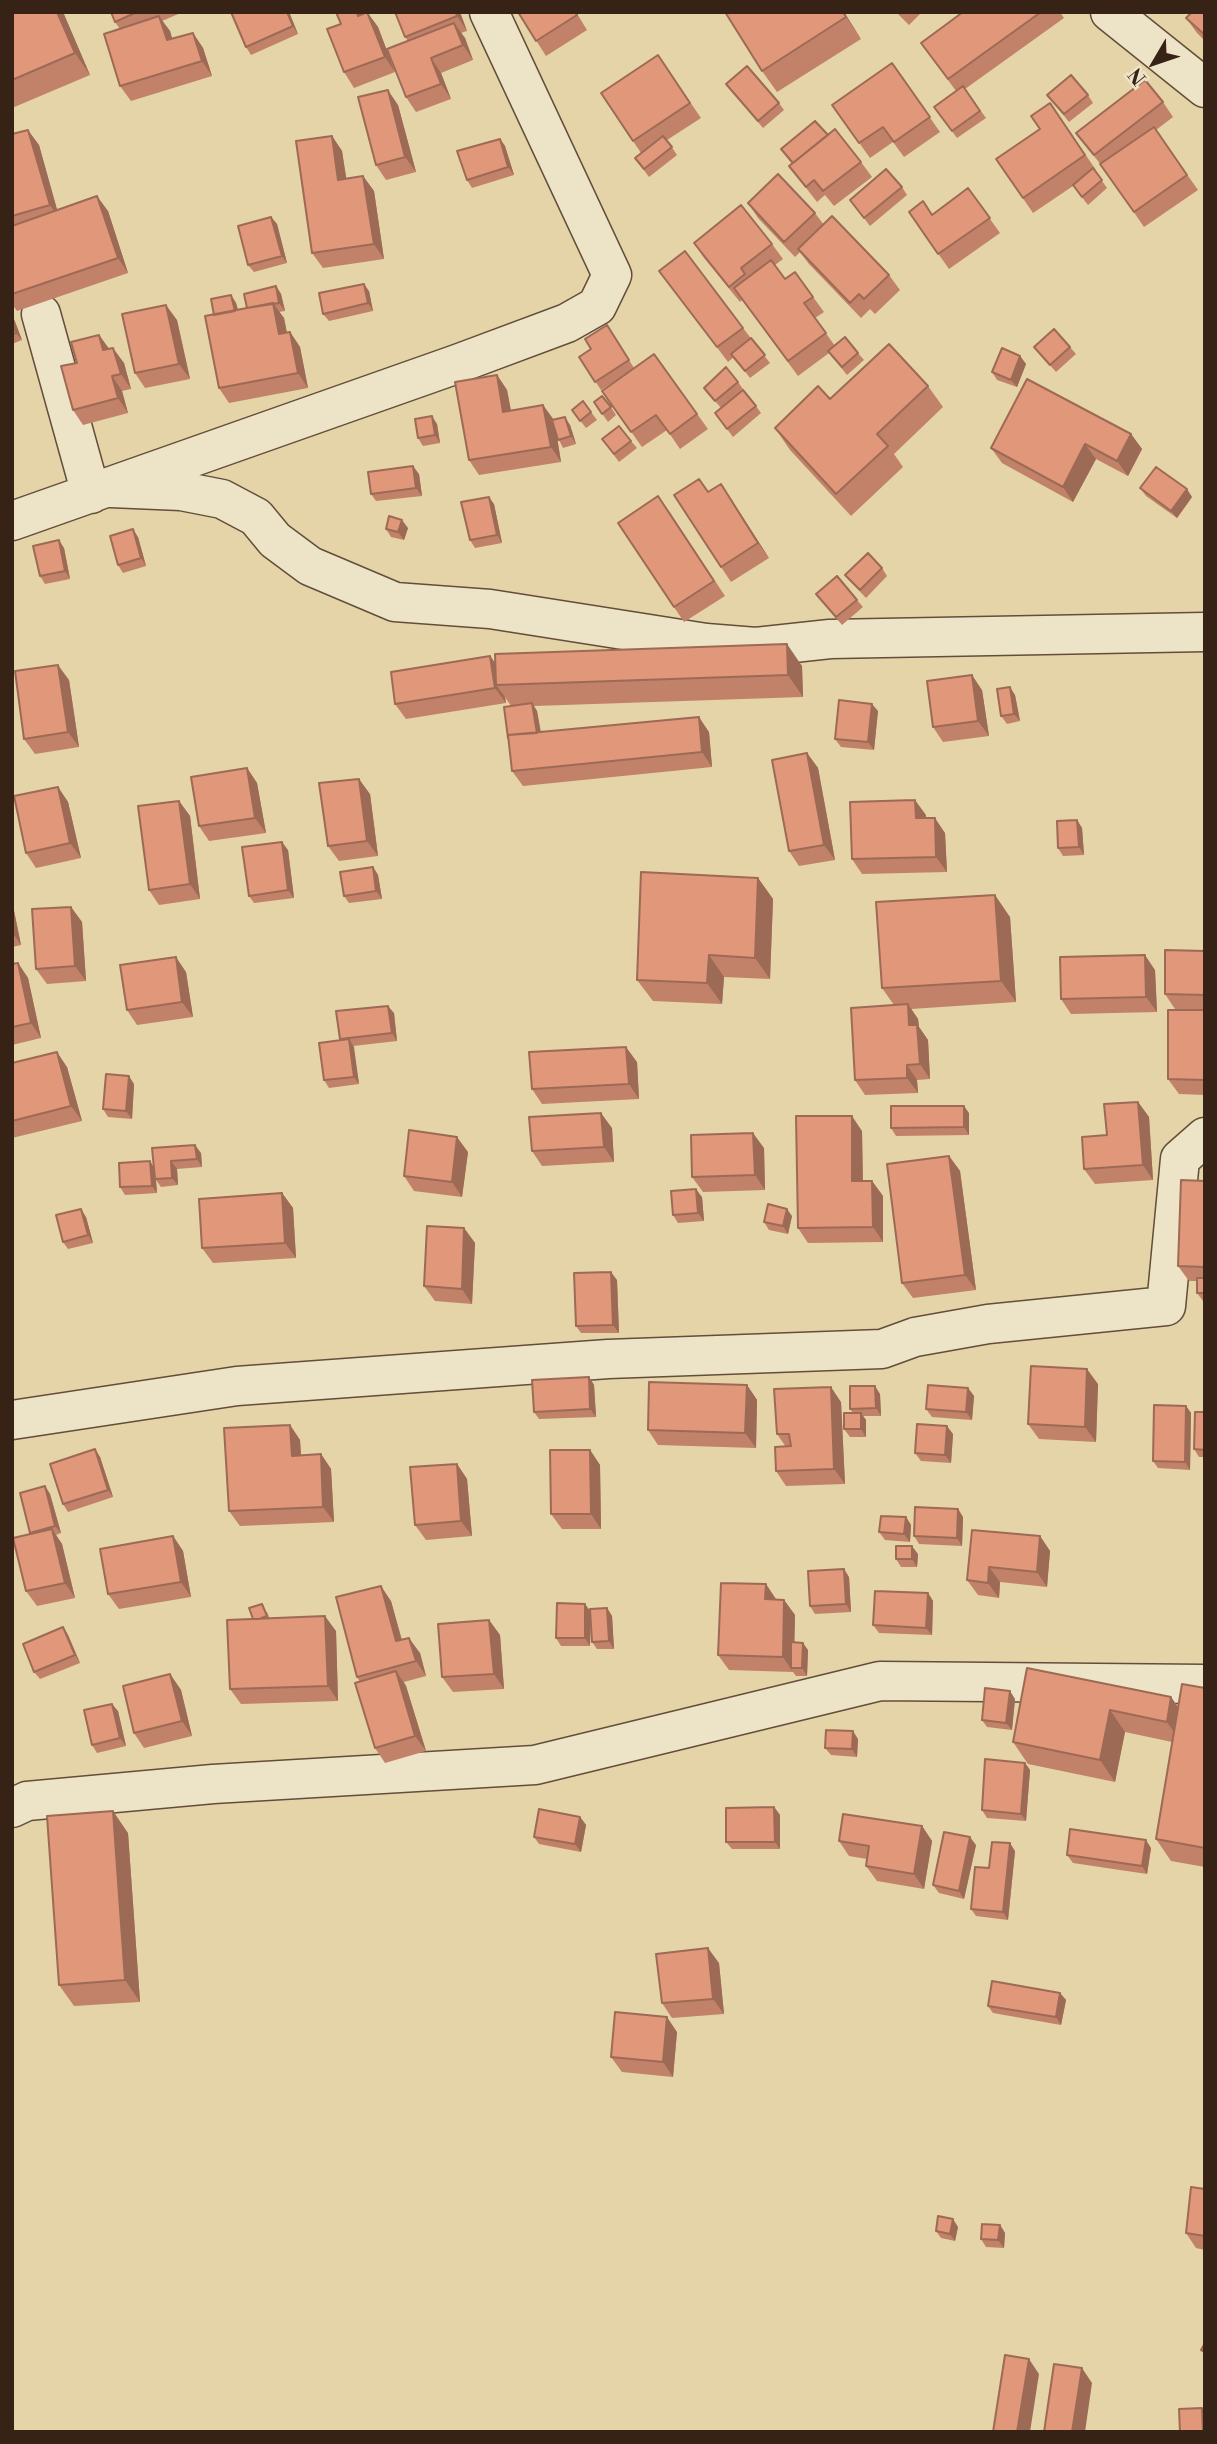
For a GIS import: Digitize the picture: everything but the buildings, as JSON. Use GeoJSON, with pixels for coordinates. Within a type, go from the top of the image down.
{"type":"FeatureCollection","features":[{"type":"Feature","properties":{"kind":"street"},"geometry":{"type":"LineString","coordinates":[[12,521],[457,364],[567,323],[597,306],[612,275],[489,12]]}},
{"type":"Feature","properties":{"kind":"street"},"geometry":{"type":"LineString","coordinates":[[1110,12],[1205,88]]}},
{"type":"Feature","properties":{"kind":"street"},"geometry":{"type":"LineString","coordinates":[[41,314],[101,491]]}},
{"type":"Feature","properties":{"kind":"street"},"geometry":{"type":"LineString","coordinates":[[101,491],[181,491],[222,499],[256,517],[275,540],[310,566],[395,602],[491,609],[706,643],[756,647],[830,639],[1205,632]]}},
{"type":"Feature","properties":{"kind":"street"},"geometry":{"type":"LineString","coordinates":[[12,1420],[237,1386],[608,1359],[882,1349],[915,1337],[988,1324],[1166,1306],[1180,1158],[1205,1137]]}},
{"type":"Feature","properties":{"kind":"street"},"geometry":{"type":"LineString","coordinates":[[12,1808],[27,1801],[213,1784],[535,1765],[880,1681],[1205,1684]]}}]}
